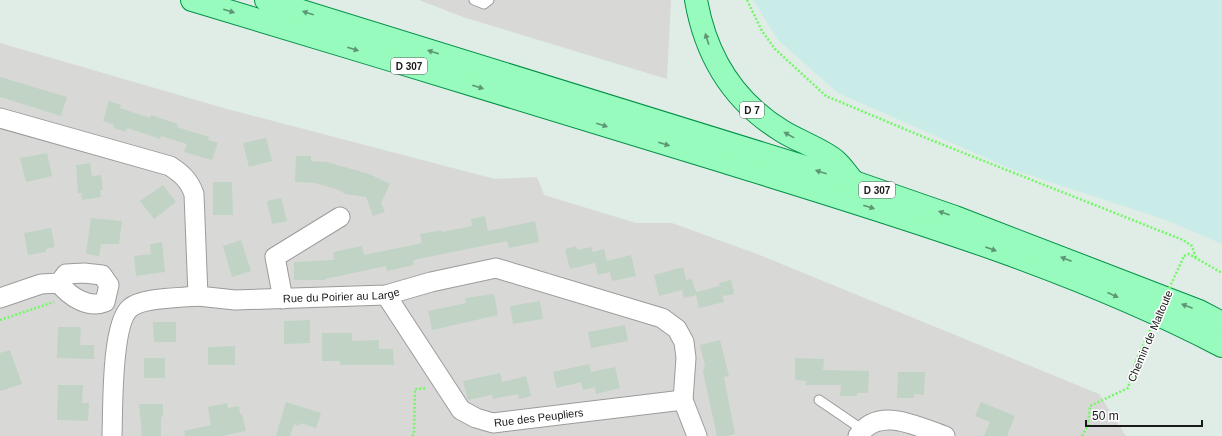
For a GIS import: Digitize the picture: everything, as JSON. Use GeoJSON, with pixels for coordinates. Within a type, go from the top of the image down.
{"type":"FeatureCollection","features":[{"type":"Feature","properties":{"kind":"main road","name":"D 307"},"geometry":{"type":"LineString","coordinates":[[192,0],[867,206],[1088,284],[1190,329],[1222,346]]}},
{"type":"Feature","properties":{"kind":"main road","name":"D 307"},"geometry":{"type":"LineString","coordinates":[[266,0],[854,182],[955,216],[1199,311],[1222,323]]}},
{"type":"Feature","properties":{"kind":"main road","name":"D 7"},"geometry":{"type":"LineString","coordinates":[[696,0],[710,47],[726,81],[753,111],[782,132],[836,161],[854,182]]}},
{"type":"Feature","properties":{"kind":"street"},"geometry":{"type":"LineString","coordinates":[[0,118],[170,166],[183,174],[191,184],[194,194],[198,296]]}},
{"type":"Feature","properties":{"kind":"street"},"geometry":{"type":"LineString","coordinates":[[283,300],[275,257],[340,217]]}},
{"type":"Feature","properties":{"kind":"street","name":"Rue du Poirier au Large"},"geometry":{"type":"LineString","coordinates":[[112,436],[113,383],[119,333],[123,319],[130,308],[139,303],[198,296],[235,300],[283,300],[386,295],[431,282],[496,268],[662,318],[677,329],[684,342],[686,358],[684,400],[697,436]]}},
{"type":"Feature","properties":{"kind":"street"},"geometry":{"type":"LineString","coordinates":[[0,298],[41,284],[64,289]]}},
{"type":"Feature","properties":{"kind":"street","name":"Rue des Peupliers"},"geometry":{"type":"LineString","coordinates":[[386,295],[461,410],[476,418],[493,423],[684,400]]}},
{"type":"Feature","properties":{"kind":"street"},"geometry":{"type":"LineString","coordinates":[[860,433],[877,422],[899,420],[945,436]]}},
{"type":"Feature","properties":{"kind":"lane"},"geometry":{"type":"LineString","coordinates":[[474,0],[484,4],[489,0]]}},
{"type":"Feature","properties":{"kind":"lane"},"geometry":{"type":"LineString","coordinates":[[818,400],[860,433]]}},
{"type":"Feature","properties":{"kind":"path"},"geometry":{"type":"LineString","coordinates":[[747,0],[762,31],[775,48],[826,96],[948,147],[1183,240],[1192,246],[1196,258]]}},
{"type":"Feature","properties":{"kind":"path","name":"Chemin de Maltoute"},"geometry":{"type":"LineString","coordinates":[[1082,436],[1088,425],[1090,406],[1128,388],[1136,362],[1184,256],[1189,254],[1222,273]]}},
{"type":"Feature","properties":{"kind":"path"},"geometry":{"type":"LineString","coordinates":[[0,320],[60,300],[64,289]]}},
{"type":"Feature","properties":{"kind":"path"},"geometry":{"type":"LineString","coordinates":[[412,436],[414,434],[416,389],[447,387]]}},
{"type":"Feature","properties":{"kind":"shaded area"},"geometry":{"type":"Polygon","coordinates":[[[419,0],[671,0],[667,79],[463,17],[419,0]]]}},
{"type":"Feature","properties":{"kind":"shaded area"},"geometry":{"type":"Polygon","coordinates":[[[753,0],[1222,0],[1222,244],[1166,220],[1011,169],[838,93],[778,40],[753,0]]]}},
{"type":"Feature","properties":{"kind":"shaded area"},"geometry":{"type":"Polygon","coordinates":[[[0,43],[227,109],[495,179],[537,177],[544,195],[636,223],[672,223],[757,254],[1099,394],[1126,436],[0,436],[0,43]]]}},
{"type":"Feature","properties":{"kind":"building"},"geometry":{"type":"Polygon","coordinates":[[[0,77],[67,97],[61,116],[0,97],[0,77]]]}},
{"type":"Feature","properties":{"kind":"building"},"geometry":{"type":"Polygon","coordinates":[[[109,101],[121,105],[120,108],[150,118],[151,115],[178,124],[177,127],[209,137],[208,140],[218,143],[212,160],[184,152],[187,144],[161,136],[160,139],[127,128],[125,132],[114,128],[114,125],[103,121],[109,101]]]}},
{"type":"Feature","properties":{"kind":"building"},"geometry":{"type":"Polygon","coordinates":[[[266,138],[272,161],[249,167],[243,143],[266,138]]]}},
{"type":"Feature","properties":{"kind":"building"},"geometry":{"type":"Polygon","coordinates":[[[47,153],[52,176],[26,182],[20,158],[47,153]]]}},
{"type":"Feature","properties":{"kind":"building"},"geometry":{"type":"Polygon","coordinates":[[[296,156],[311,156],[311,161],[327,162],[369,174],[390,184],[381,203],[385,212],[373,216],[366,197],[345,194],[339,190],[315,183],[295,182],[296,156]]]}},
{"type":"Feature","properties":{"kind":"building"},"geometry":{"type":"Polygon","coordinates":[[[90,163],[92,176],[101,175],[103,190],[100,190],[101,197],[82,200],[81,193],[78,193],[76,165],[90,163]]]}},
{"type":"Feature","properties":{"kind":"building"},"geometry":{"type":"Polygon","coordinates":[[[213,182],[232,182],[233,215],[213,215],[213,182]]]}},
{"type":"Feature","properties":{"kind":"building"},"geometry":{"type":"Polygon","coordinates":[[[163,185],[176,202],[154,219],[140,201],[163,185]]]}},
{"type":"Feature","properties":{"kind":"building"},"geometry":{"type":"Polygon","coordinates":[[[281,198],[287,221],[272,224],[267,201],[281,198]]]}},
{"type":"Feature","properties":{"kind":"building"},"geometry":{"type":"Polygon","coordinates":[[[485,216],[488,231],[535,221],[539,242],[509,248],[507,241],[413,260],[414,265],[387,271],[386,266],[325,280],[294,280],[294,262],[334,260],[333,252],[362,246],[364,255],[422,243],[420,234],[442,230],[442,232],[472,226],[471,219],[485,216]]]}},
{"type":"Feature","properties":{"kind":"building"},"geometry":{"type":"Polygon","coordinates":[[[91,218],[122,221],[119,244],[101,244],[99,256],[86,254],[91,218]]]}},
{"type":"Feature","properties":{"kind":"building"},"geometry":{"type":"Polygon","coordinates":[[[51,228],[55,247],[46,249],[46,252],[28,255],[24,233],[51,228]]]}},
{"type":"Feature","properties":{"kind":"building"},"geometry":{"type":"Polygon","coordinates":[[[241,240],[251,271],[232,277],[223,246],[241,240]]]}},
{"type":"Feature","properties":{"kind":"building"},"geometry":{"type":"Polygon","coordinates":[[[162,242],[165,272],[136,276],[134,256],[151,254],[150,244],[162,242]]]}},
{"type":"Feature","properties":{"kind":"building"},"geometry":{"type":"Polygon","coordinates":[[[576,246],[578,250],[591,247],[593,252],[604,249],[607,261],[631,255],[636,276],[612,281],[610,272],[598,275],[595,263],[570,269],[565,249],[576,246]]]}},
{"type":"Feature","properties":{"kind":"building"},"geometry":{"type":"Polygon","coordinates":[[[683,267],[686,280],[692,279],[696,292],[720,286],[719,283],[731,280],[734,294],[723,296],[721,292],[724,302],[699,308],[696,295],[684,298],[682,290],[659,296],[654,275],[683,267]]]}},
{"type":"Feature","properties":{"kind":"building"},"geometry":{"type":"Polygon","coordinates":[[[494,294],[498,315],[432,330],[428,311],[466,303],[465,298],[494,294]]]}},
{"type":"Feature","properties":{"kind":"building"},"geometry":{"type":"Polygon","coordinates":[[[540,301],[543,319],[513,324],[510,306],[540,301]]]}},
{"type":"Feature","properties":{"kind":"building"},"geometry":{"type":"Polygon","coordinates":[[[310,320],[310,343],[284,344],[284,321],[310,320]]]}},
{"type":"Feature","properties":{"kind":"building"},"geometry":{"type":"Polygon","coordinates":[[[153,322],[176,322],[176,342],[154,342],[153,322]]]}},
{"type":"Feature","properties":{"kind":"building"},"geometry":{"type":"Polygon","coordinates":[[[625,325],[628,341],[591,348],[588,332],[625,325]]]}},
{"type":"Feature","properties":{"kind":"building"},"geometry":{"type":"Polygon","coordinates":[[[58,327],[81,327],[80,345],[94,345],[94,359],[57,358],[58,327]]]}},
{"type":"Feature","properties":{"kind":"building"},"geometry":{"type":"Polygon","coordinates":[[[322,333],[352,333],[352,341],[379,340],[379,349],[393,349],[394,365],[340,365],[340,361],[322,361],[322,333]]]}},
{"type":"Feature","properties":{"kind":"building"},"geometry":{"type":"Polygon","coordinates":[[[720,340],[729,376],[724,377],[735,434],[726,436],[717,436],[703,372],[705,365],[700,345],[720,340]]]}},
{"type":"Feature","properties":{"kind":"building"},"geometry":{"type":"Polygon","coordinates":[[[235,346],[235,365],[208,365],[208,347],[235,346]]]}},
{"type":"Feature","properties":{"kind":"building"},"geometry":{"type":"Polygon","coordinates":[[[10,350],[22,384],[0,391],[0,353],[10,350]]]}},
{"type":"Feature","properties":{"kind":"building"},"geometry":{"type":"Polygon","coordinates":[[[144,358],[165,358],[165,378],[144,378],[144,358]]]}},
{"type":"Feature","properties":{"kind":"building"},"geometry":{"type":"Polygon","coordinates":[[[795,358],[824,359],[823,370],[869,371],[868,393],[857,393],[857,396],[840,396],[841,385],[806,385],[806,381],[795,380],[795,358]]]}},
{"type":"Feature","properties":{"kind":"building"},"geometry":{"type":"Polygon","coordinates":[[[589,364],[591,372],[615,367],[620,388],[596,394],[595,387],[583,390],[581,382],[557,388],[553,372],[589,364]]]}},
{"type":"Feature","properties":{"kind":"building"},"geometry":{"type":"Polygon","coordinates":[[[898,372],[925,372],[924,395],[914,394],[914,398],[897,398],[898,372]]]}},
{"type":"Feature","properties":{"kind":"building"},"geometry":{"type":"Polygon","coordinates":[[[500,373],[502,382],[526,376],[531,396],[519,399],[518,394],[493,399],[492,395],[468,400],[463,381],[500,373]]]}},
{"type":"Feature","properties":{"kind":"building"},"geometry":{"type":"Polygon","coordinates":[[[58,385],[83,385],[82,403],[89,403],[88,421],[57,420],[58,385]]]}},
{"type":"Feature","properties":{"kind":"building"},"geometry":{"type":"Polygon","coordinates":[[[286,402],[321,413],[316,428],[300,423],[299,426],[294,424],[290,436],[276,436],[286,402]]]}},
{"type":"Feature","properties":{"kind":"building"},"geometry":{"type":"Polygon","coordinates":[[[981,402],[1015,416],[1007,436],[984,436],[990,422],[975,416],[981,402]]]}},
{"type":"Feature","properties":{"kind":"building"},"geometry":{"type":"Polygon","coordinates":[[[227,403],[228,408],[239,406],[246,431],[222,436],[185,436],[184,431],[211,425],[208,407],[227,403]]]}},
{"type":"Feature","properties":{"kind":"building"},"geometry":{"type":"Polygon","coordinates":[[[139,404],[163,404],[161,436],[142,436],[139,404]]]}}]}
